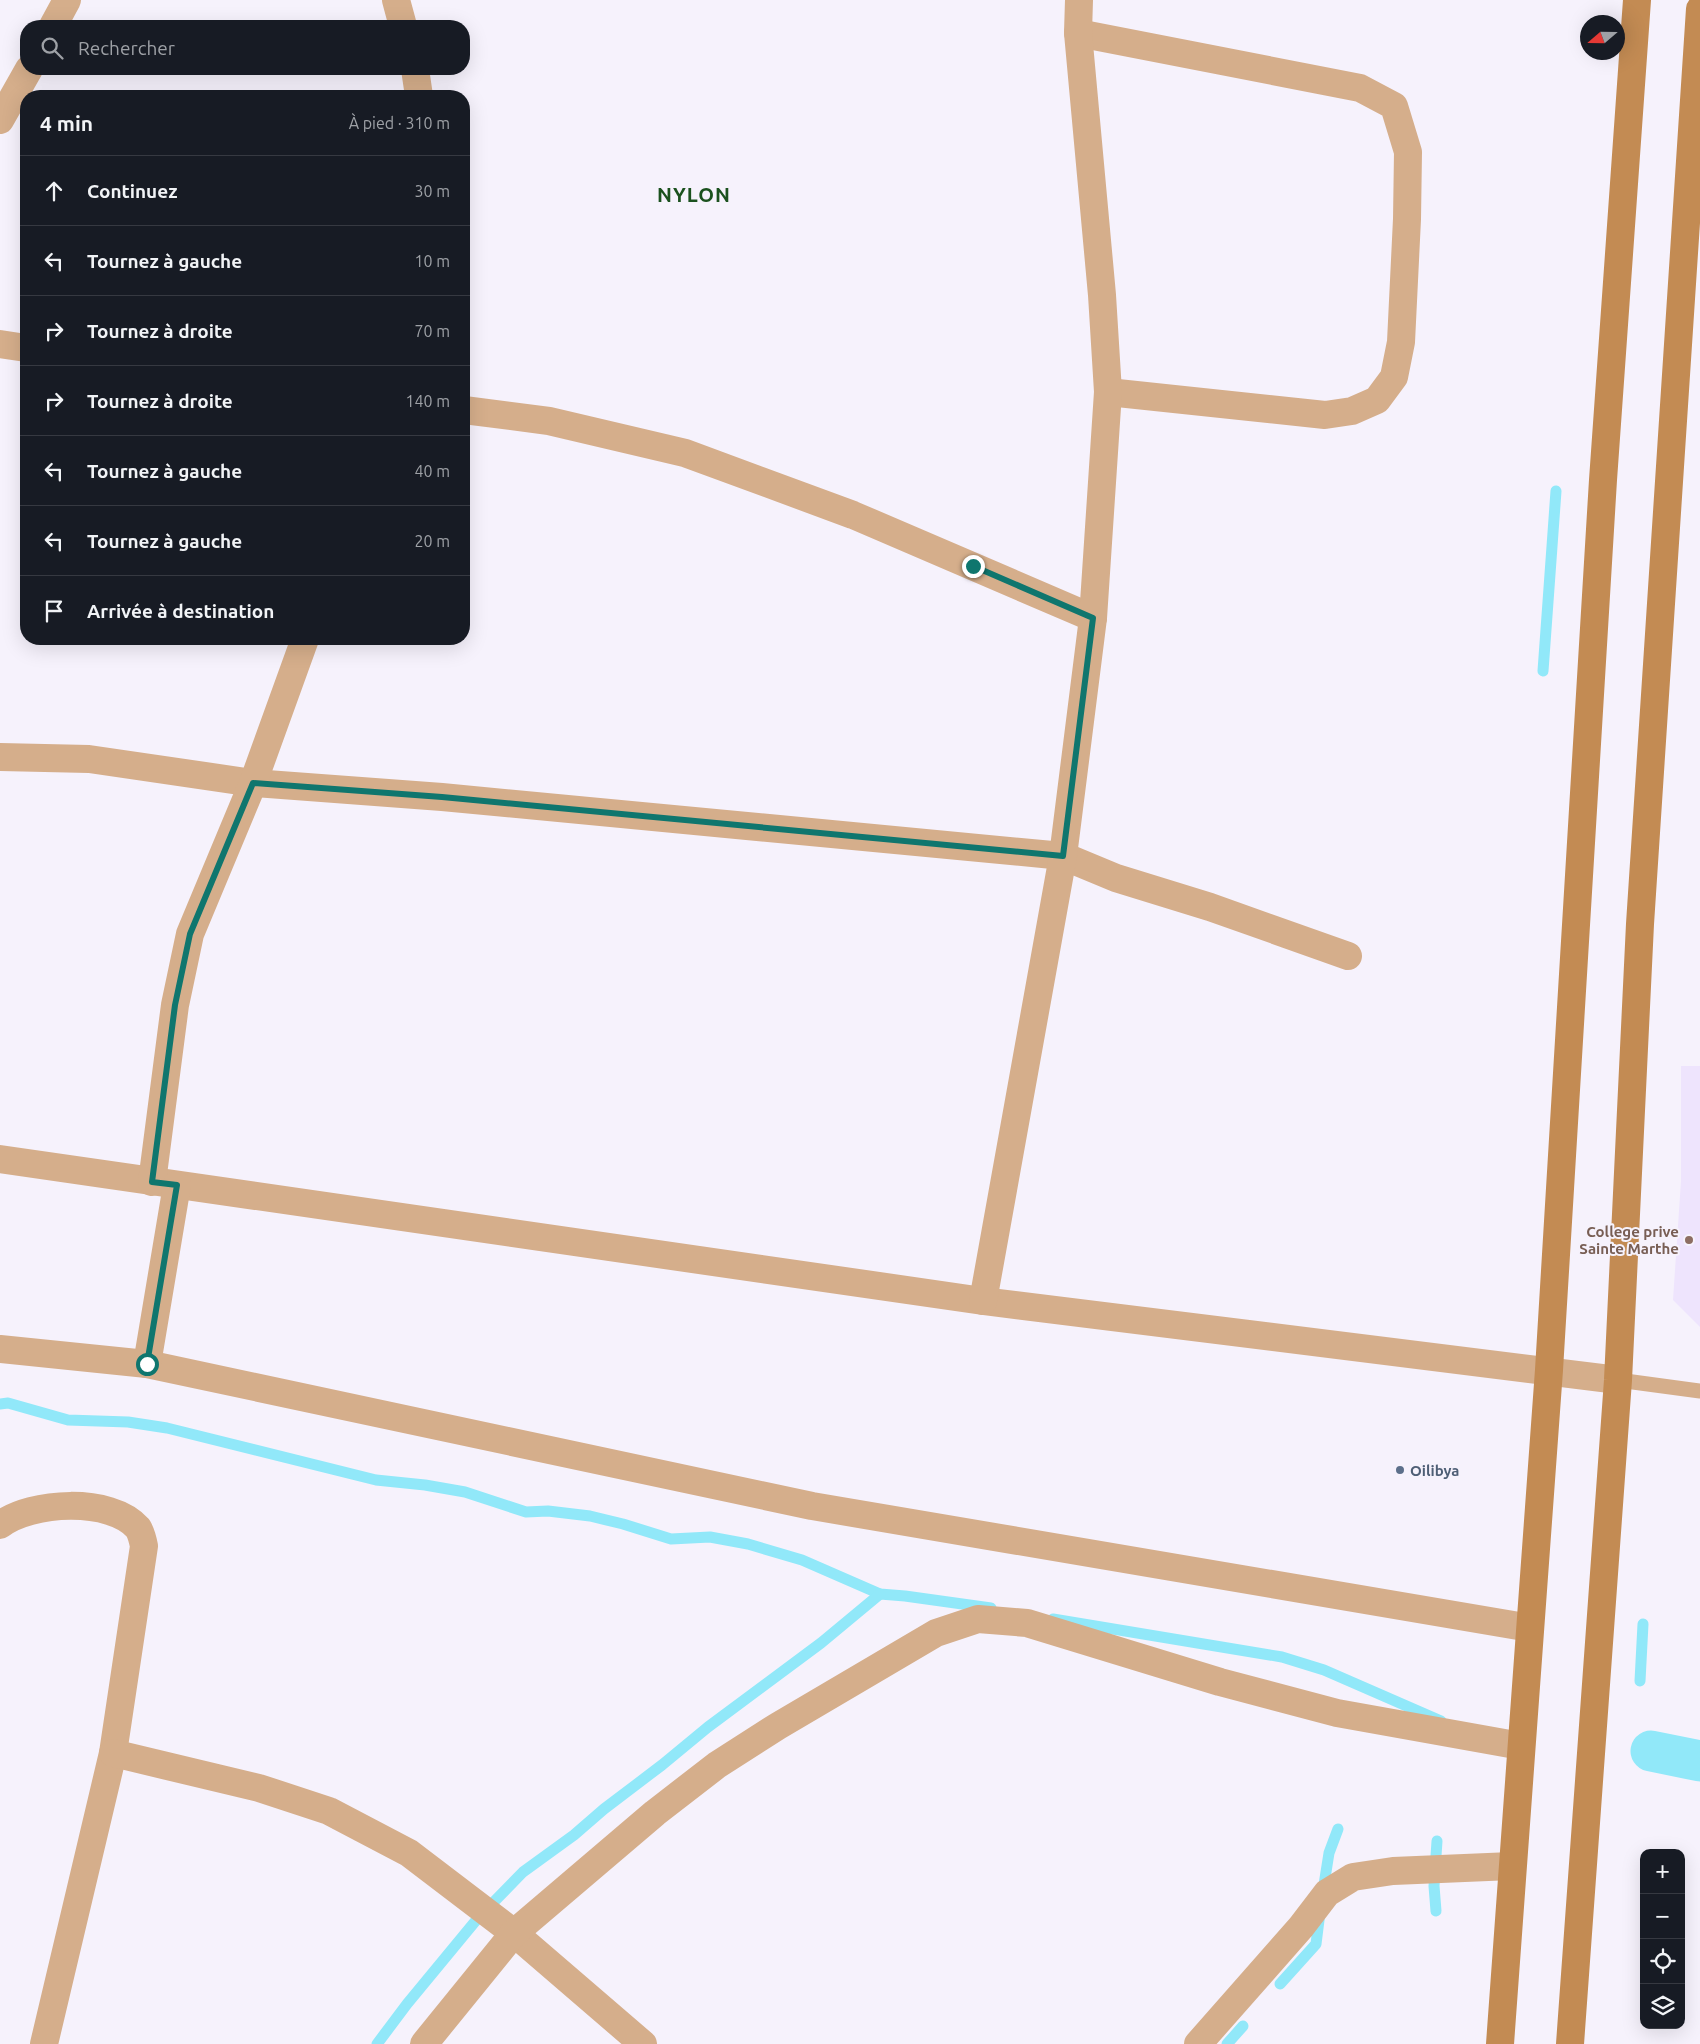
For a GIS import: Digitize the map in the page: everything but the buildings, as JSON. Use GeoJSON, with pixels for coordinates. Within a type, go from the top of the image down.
{"type":"FeatureCollection","features":[{"type":"Feature","properties":{"kind":"main road"},"geometry":{"type":"LineString","coordinates":[[1500,2044],[1549,1370],[1604,470],[1637,0]]}},
{"type":"Feature","properties":{"kind":"main road"},"geometry":{"type":"LineString","coordinates":[[1570,2044],[1618,1380],[1640,924],[1700,9]]}},
{"type":"Feature","properties":{"kind":"street"},"geometry":{"type":"LineString","coordinates":[[56,20],[67,0]]}},
{"type":"Feature","properties":{"kind":"street"},"geometry":{"type":"LineString","coordinates":[[396,0],[401,20]]}},
{"type":"Feature","properties":{"kind":"street"},"geometry":{"type":"LineString","coordinates":[[983,1301],[1063,856],[1093,618],[1108,392],[1102,295],[1078,33],[1079,0]]}},
{"type":"Feature","properties":{"kind":"street"},"geometry":{"type":"LineString","coordinates":[[1078,33],[1360,88],[1394,106],[1408,152],[1401,342],[1394,378],[1377,400],[1352,412],[1325,415],[1108,392]]}},
{"type":"Feature","properties":{"kind":"street"},"geometry":{"type":"LineString","coordinates":[[0,120],[26,75]]}},
{"type":"Feature","properties":{"kind":"street"},"geometry":{"type":"LineString","coordinates":[[416,75],[418,90]]}},
{"type":"Feature","properties":{"kind":"street"},"geometry":{"type":"LineString","coordinates":[[0,344],[20,347]]}},
{"type":"Feature","properties":{"kind":"street"},"geometry":{"type":"LineString","coordinates":[[470,411],[549,421],[685,453],[853,515],[1093,618]]}},
{"type":"Feature","properties":{"kind":"street"},"geometry":{"type":"LineString","coordinates":[[147,1364],[165,1184],[175,1005],[190,934],[253,783],[304,645]]}},
{"type":"Feature","properties":{"kind":"street"},"geometry":{"type":"LineString","coordinates":[[0,757],[89,759],[253,783],[452,798],[1063,856],[1116,878],[1210,907],[1348,956]]}},
{"type":"Feature","properties":{"kind":"street"},"geometry":{"type":"LineString","coordinates":[[0,1159],[983,1301],[1618,1380]]}},
{"type":"Feature","properties":{"kind":"street"},"geometry":{"type":"LineString","coordinates":[[0,1349],[147,1364],[812,1506],[1530,1628]]}},
{"type":"Feature","properties":{"kind":"street"},"geometry":{"type":"LineString","coordinates":[[0,1524],[44,1507],[83,1505],[122,1516],[139,1529],[144,1546],[113,1752],[44,2044]]}},
{"type":"Feature","properties":{"kind":"street"},"geometry":{"type":"LineString","coordinates":[[424,2044],[514,1932],[655,1813],[717,1765],[778,1726],[936,1633],[978,1619],[1027,1623],[1220,1682],[1337,1713],[1521,1746]]}},
{"type":"Feature","properties":{"kind":"street"},"geometry":{"type":"LineString","coordinates":[[113,1752],[258,1788],[329,1811],[409,1852],[514,1932],[643,2044]]}},
{"type":"Feature","properties":{"kind":"street"},"geometry":{"type":"LineString","coordinates":[[1198,2044],[1302,1927],[1327,1893],[1353,1877],[1393,1871],[1512,1866]]}},
{"type":"Feature","properties":{"kind":"lane"},"geometry":{"type":"LineString","coordinates":[[1618,1380],[1700,1391]]}},
{"type":"Feature","properties":{"kind":"shaded area","name":"College prive Sainte Marthe"},"geometry":{"type":"Polygon","coordinates":[[[1681,1066],[1700,1066],[1700,1327],[1673,1300],[1681,1181],[1681,1066]]]}},
{"type":"Feature","properties":{"kind":"waterway"},"geometry":{"type":"LineString","coordinates":[[1543,671],[1556,491]]}},
{"type":"Feature","properties":{"kind":"waterway"},"geometry":{"type":"LineString","coordinates":[[0,1404],[8,1403],[68,1420],[128,1422],[167,1428],[376,1480],[425,1485],[465,1492],[526,1512],[548,1511],[590,1516],[671,1539],[710,1537],[748,1544],[802,1560],[880,1594],[991,1608]]}},
{"type":"Feature","properties":{"kind":"waterway"},"geometry":{"type":"LineString","coordinates":[[377,2044],[407,2004],[478,1918],[523,1872],[574,1835],[708,1727],[821,1643],[880,1594]]}},
{"type":"Feature","properties":{"kind":"waterway"},"geometry":{"type":"LineString","coordinates":[[1053,1619],[1282,1657],[1324,1670],[1441,1721]]}},
{"type":"Feature","properties":{"kind":"waterway"},"geometry":{"type":"LineString","coordinates":[[1640,1681],[1643,1624]]}},
{"type":"Feature","properties":{"kind":"waterway"},"geometry":{"type":"LineString","coordinates":[[1651,1751],[1700,1761]]}},
{"type":"Feature","properties":{"kind":"waterway"},"geometry":{"type":"LineString","coordinates":[[1323,1891],[1329,1853],[1338,1829]]}},
{"type":"Feature","properties":{"kind":"waterway"},"geometry":{"type":"LineString","coordinates":[[1436,1911],[1434,1886],[1437,1841]]}},
{"type":"Feature","properties":{"kind":"waterway"},"geometry":{"type":"LineString","coordinates":[[1280,1984],[1316,1944],[1320,1912]]}},
{"type":"Feature","properties":{"kind":"waterway"},"geometry":{"type":"LineString","coordinates":[[1227,2044],[1243,2026]]}},
{"type":"Feature","properties":{"kind":"place","name":"College prive Sainte Marthe"},"geometry":{"type":"Point","coordinates":[1689,1240]}},
{"type":"Feature","properties":{"kind":"place","name":"Oilibya"},"geometry":{"type":"Point","coordinates":[1400,1470]}},
{"type":"Feature","properties":{"kind":"district","name":"NYLON"},"geometry":{"type":"Point","coordinates":[694,194]}},
{"type":"Feature","properties":{"kind":"route"},"geometry":{"type":"LineString","coordinates":[[147,1364],[177,1185],[152,1182],[175,1005],[190,934],[253,783],[442,797],[1063,856],[1093,618],[973,566]]}}]}
